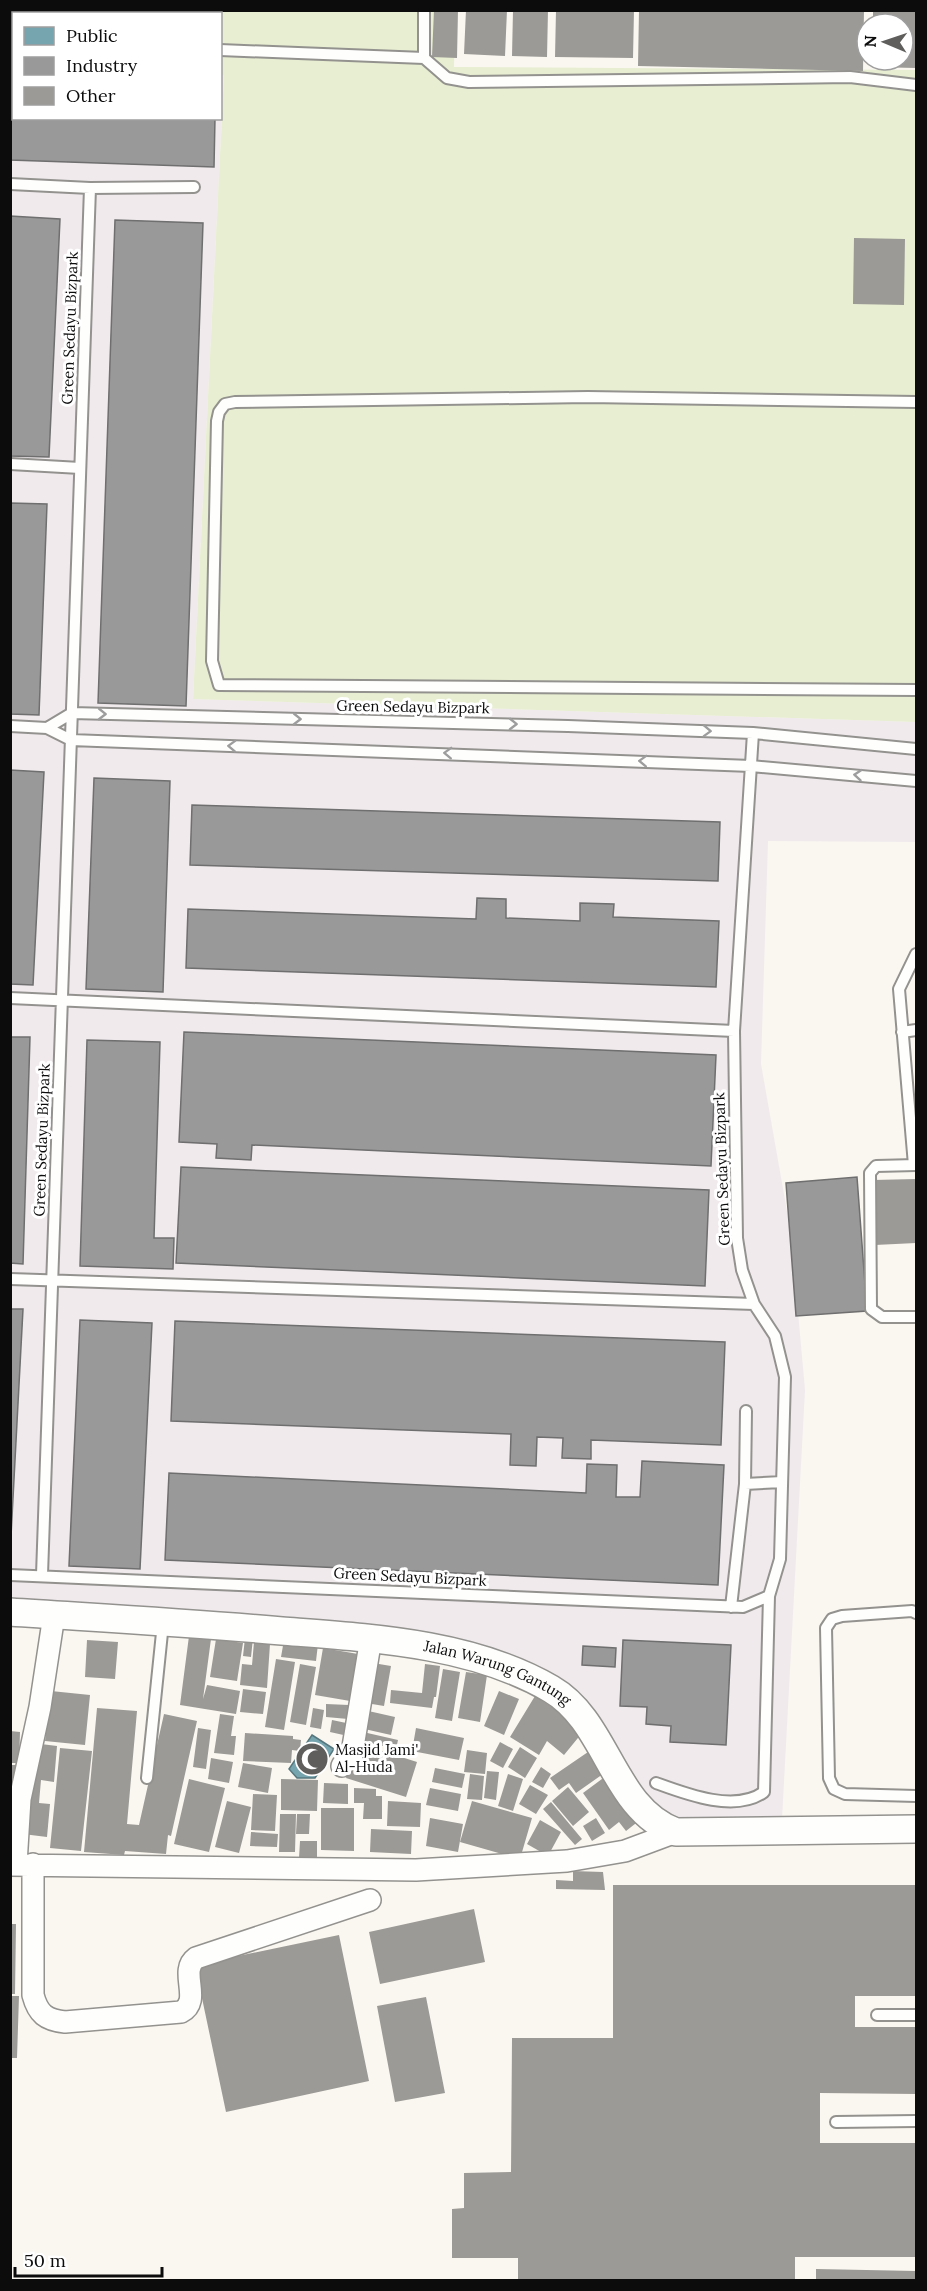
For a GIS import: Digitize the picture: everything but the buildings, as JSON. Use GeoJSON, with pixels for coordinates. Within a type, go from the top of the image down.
{"type":"FeatureCollection","features":[{"type":"Feature","properties":{"kind":"street","name":"Jalan Warung Gantung"},"geometry":{"type":"LineString","coordinates":[[10,1612],[164,1621],[371,1638],[466,1655],[529,1676],[576,1707],[589,1724],[633,1800],[648,1817],[676,1832],[916,1829]]}},
{"type":"Feature","properties":{"kind":"street"},"geometry":{"type":"LineString","coordinates":[[54,1615],[40,1707],[20,1799],[20,1864],[33,1995],[35,2005],[42,2015],[51,2020],[65,2022],[181,2012],[187,2009],[190,2003],[188,1971],[192,1960],[370,1900]]}},
{"type":"Feature","properties":{"kind":"street"},"geometry":{"type":"LineString","coordinates":[[342,1766],[353,1747],[371,1638]]}},
{"type":"Feature","properties":{"kind":"street"},"geometry":{"type":"LineString","coordinates":[[20,1864],[416,1870],[567,1861],[625,1851],[676,1832]]}},
{"type":"Feature","properties":{"kind":"lane"},"geometry":{"type":"LineString","coordinates":[[424,10],[424,58]]}},
{"type":"Feature","properties":{"kind":"lane"},"geometry":{"type":"LineString","coordinates":[[222,50],[424,58],[447,78],[469,82],[850,78],[916,85]]}},
{"type":"Feature","properties":{"kind":"lane"},"geometry":{"type":"LineString","coordinates":[[10,184],[90,188],[194,188]]}},
{"type":"Feature","properties":{"kind":"lane","name":"Green Sedayu Bizpark"},"geometry":{"type":"LineString","coordinates":[[90,188],[42,1575],[743,1607],[769,1596],[780,1559],[785,1377],[775,1336],[754,1304],[742,1270],[737,1238],[734,1031],[753,733]]}},
{"type":"Feature","properties":{"kind":"lane"},"geometry":{"type":"LineString","coordinates":[[916,402],[588,397],[225,404],[219,412],[217,421],[212,661],[219,686],[916,690]]}},
{"type":"Feature","properties":{"kind":"lane"},"geometry":{"type":"LineString","coordinates":[[10,464],[80,468]]}},
{"type":"Feature","properties":{"kind":"lane"},"geometry":{"type":"LineString","coordinates":[[47,728],[72,713]]}},
{"type":"Feature","properties":{"kind":"lane","name":"Green Sedayu Bizpark"},"geometry":{"type":"LineString","coordinates":[[72,713],[753,733],[916,749]]}},
{"type":"Feature","properties":{"kind":"lane"},"geometry":{"type":"LineString","coordinates":[[10,726],[47,728],[71,740],[751,766],[916,781]]}},
{"type":"Feature","properties":{"kind":"lane"},"geometry":{"type":"LineString","coordinates":[[916,954],[899,988],[915,1165],[876,1166],[870,1173],[871,1309],[882,1317],[916,1317]]}},
{"type":"Feature","properties":{"kind":"lane"},"geometry":{"type":"LineString","coordinates":[[10,998],[734,1031]]}},
{"type":"Feature","properties":{"kind":"lane"},"geometry":{"type":"LineString","coordinates":[[902,1032],[916,1030]]}},
{"type":"Feature","properties":{"kind":"lane"},"geometry":{"type":"LineString","coordinates":[[10,1279],[754,1304]]}},
{"type":"Feature","properties":{"kind":"lane"},"geometry":{"type":"LineString","coordinates":[[731,1606],[745,1484],[746,1411]]}},
{"type":"Feature","properties":{"kind":"lane"},"geometry":{"type":"LineString","coordinates":[[745,1484],[782,1482]]}},
{"type":"Feature","properties":{"kind":"lane"},"geometry":{"type":"LineString","coordinates":[[10,1575],[42,1575]]}},
{"type":"Feature","properties":{"kind":"lane"},"geometry":{"type":"LineString","coordinates":[[656,1783],[692,1796],[732,1802],[754,1800],[764,1792],[769,1596]]}},
{"type":"Feature","properties":{"kind":"lane"},"geometry":{"type":"LineString","coordinates":[[916,1613],[912,1611],[842,1616],[832,1619],[826,1628],[830,1779],[834,1789],[845,1794],[916,1796]]}},
{"type":"Feature","properties":{"kind":"lane"},"geometry":{"type":"LineString","coordinates":[[147,1778],[164,1621]]}},
{"type":"Feature","properties":{"kind":"lane"},"geometry":{"type":"LineString","coordinates":[[877,2015],[916,2015]]}},
{"type":"Feature","properties":{"kind":"lane"},"geometry":{"type":"LineString","coordinates":[[836,2122],[916,2121]]}},
{"type":"Feature","properties":{"kind":"shaded area"},"geometry":{"type":"Polygon","coordinates":[[[10,64],[12,64],[12,120],[222,120],[193,699],[916,722],[916,842],[768,841],[761,1064],[791,1234],[805,1390],[782,1819],[662,1822],[605,1746],[487,1656],[11,1612],[10,64]]]}},
{"type":"Feature","properties":{"kind":"shaded area"},"geometry":{"type":"Polygon","coordinates":[[[222,75],[224,75],[222,115],[222,75]]]}},
{"type":"Feature","properties":{"kind":"green space"},"geometry":{"type":"Polygon","coordinates":[[[10,11],[455,11],[454,67],[855,70],[855,72],[915,72],[916,70],[916,722],[193,699],[224,75],[222,75],[222,12],[12,12],[12,64],[10,11]]]}},
{"type":"Feature","properties":{"kind":"place","name":"Masjid Jami' Al-Huda"},"geometry":{"type":"Point","coordinates":[312,1759]}}]}
